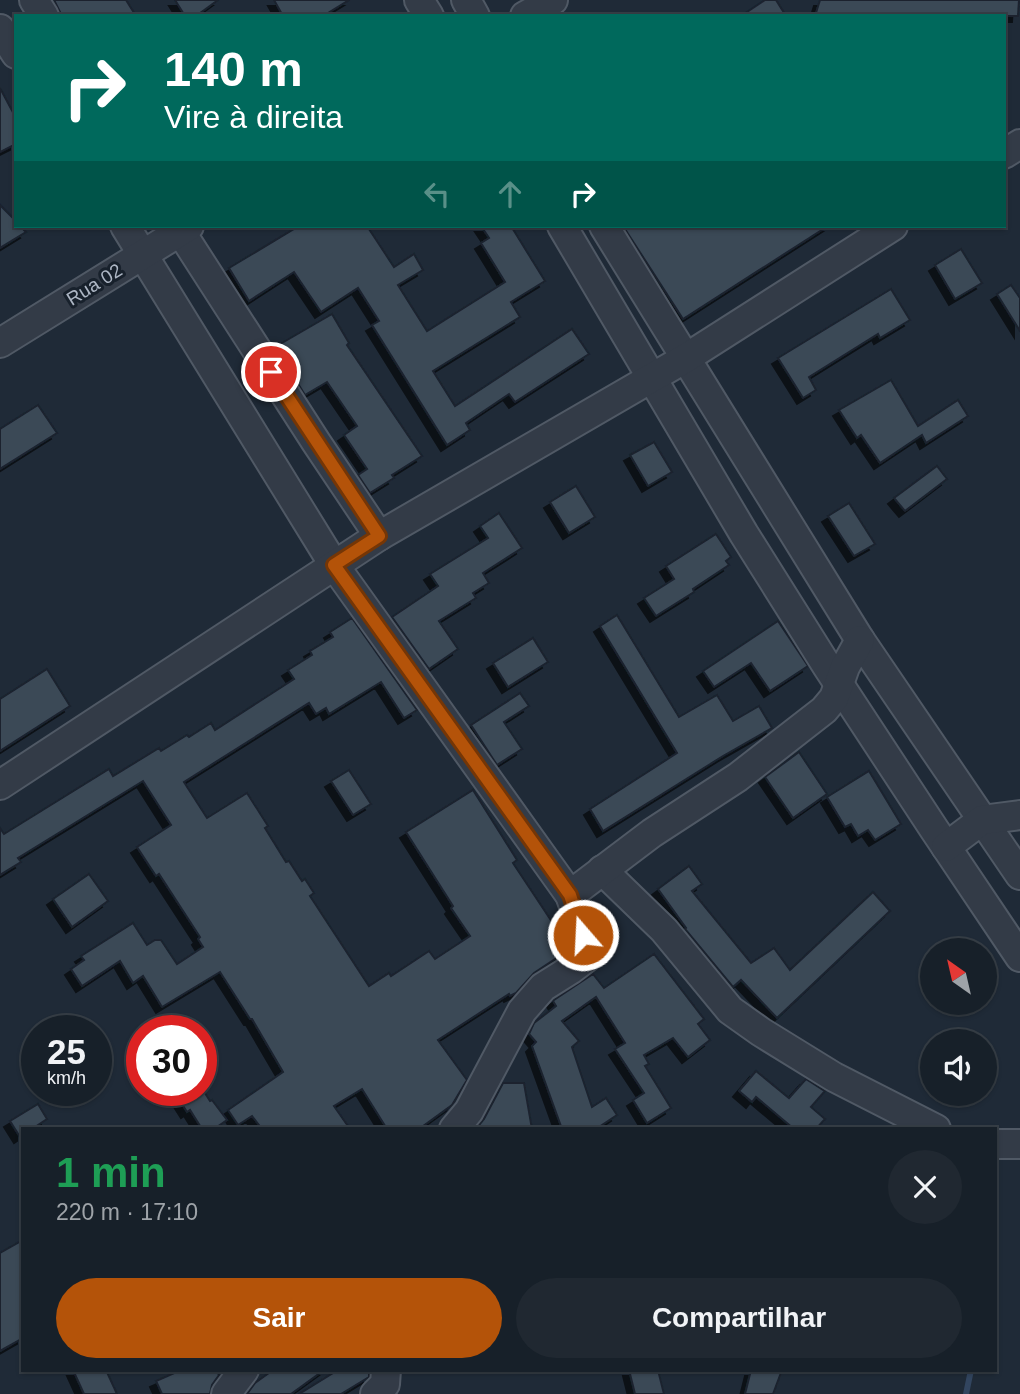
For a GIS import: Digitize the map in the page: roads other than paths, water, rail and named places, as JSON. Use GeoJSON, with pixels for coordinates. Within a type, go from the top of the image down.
{"type":"FeatureCollection","features":[{"type":"Feature","properties":{"kind":"street"},"geometry":{"type":"LineString","coordinates":[[529,14],[553,0]]}},
{"type":"Feature","properties":{"kind":"street"},"geometry":{"type":"LineString","coordinates":[[0,29],[14,51]]}},
{"type":"Feature","properties":{"kind":"street"},"geometry":{"type":"LineString","coordinates":[[126,228],[334,565],[570,895],[591,954],[543,987],[522,1011],[469,1111],[456,1127]]}},
{"type":"Feature","properties":{"kind":"street"},"geometry":{"type":"LineString","coordinates":[[182,228],[316,442],[379,536]]}},
{"type":"Feature","properties":{"kind":"street","name":"Rua 02"},"geometry":{"type":"LineString","coordinates":[[0,343],[182,228]]}},
{"type":"Feature","properties":{"kind":"street"},"geometry":{"type":"LineString","coordinates":[[563,228],[744,534],[839,685],[1020,957]]}},
{"type":"Feature","properties":{"kind":"street"},"geometry":{"type":"LineString","coordinates":[[605,228],[860,640],[1020,875]]}},
{"type":"Feature","properties":{"kind":"street"},"geometry":{"type":"LineString","coordinates":[[0,785],[379,536],[652,379],[890,228]]}},
{"type":"Feature","properties":{"kind":"street"},"geometry":{"type":"LineString","coordinates":[[570,895],[652,833],[738,777],[824,710],[834,698],[845,667],[860,640]]}},
{"type":"Feature","properties":{"kind":"street"},"geometry":{"type":"LineString","coordinates":[[946,847],[982,820],[1020,815]]}},
{"type":"Feature","properties":{"kind":"street"},"geometry":{"type":"LineString","coordinates":[[602,870],[664,930],[730,1010],[834,1077],[932,1127]]}},
{"type":"Feature","properties":{"kind":"street"},"geometry":{"type":"LineString","coordinates":[[997,1144],[1020,1144]]}},
{"type":"Feature","properties":{"kind":"street"},"geometry":{"type":"LineString","coordinates":[[226,1394],[242,1372]]}},
{"type":"Feature","properties":{"kind":"street"},"geometry":{"type":"LineString","coordinates":[[375,1394],[385,1384],[386,1372]]}},
{"type":"Feature","properties":{"kind":"waterway"},"geometry":{"type":"LineString","coordinates":[[966,1394],[971,1372]]}}]}
